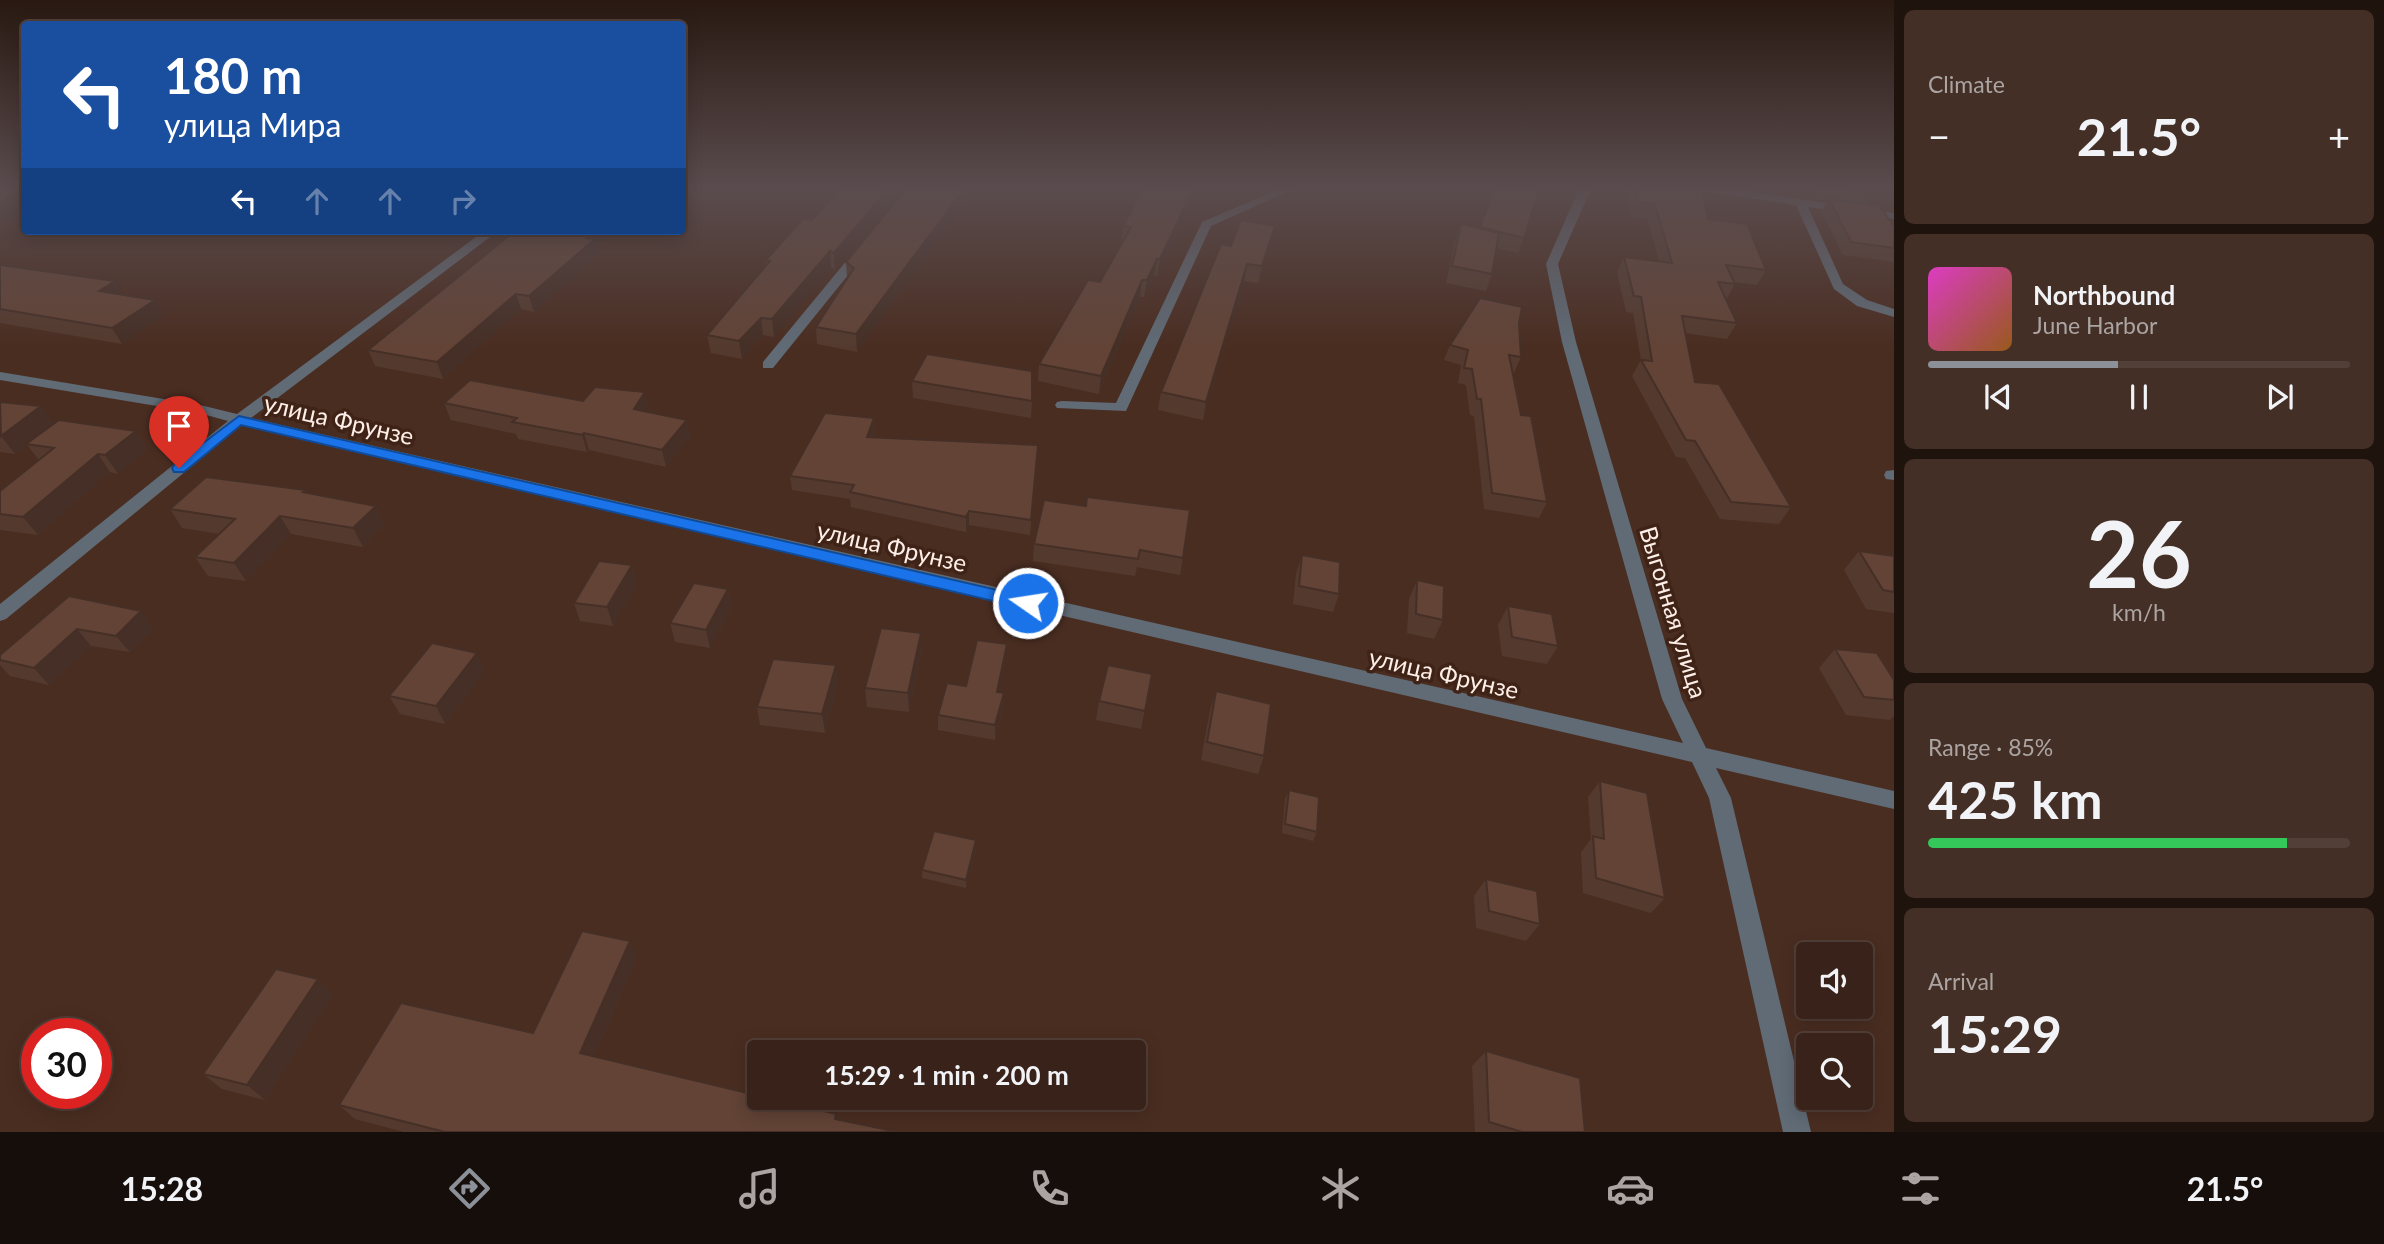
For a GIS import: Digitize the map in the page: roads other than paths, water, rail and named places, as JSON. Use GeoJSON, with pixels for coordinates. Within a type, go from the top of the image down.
{"type":"FeatureCollection","features":[{"type":"Feature","properties":{"kind":"street"},"geometry":{"type":"LineString","coordinates":[[0,614],[239,420],[478,242]]}},
{"type":"Feature","properties":{"kind":"street"},"geometry":{"type":"LineString","coordinates":[[768,365],[868,242]]}},
{"type":"Feature","properties":{"kind":"street"},"geometry":{"type":"LineString","coordinates":[[1062,405],[1121,408],[1198,242]]}},
{"type":"Feature","properties":{"kind":"street","name":"Выгонная улица"},"geometry":{"type":"LineString","coordinates":[[1562,242],[1552,264],[1569,342],[1672,699],[1703,758],[1720,798],[1797,1132]]}},
{"type":"Feature","properties":{"kind":"street"},"geometry":{"type":"LineString","coordinates":[[1818,242],[1838,286],[1862,303],[1894,313]]}},
{"type":"Feature","properties":{"kind":"street","name":"улица Фрунзе"},"geometry":{"type":"LineString","coordinates":[[0,376],[200,409],[1894,800]]}}]}
